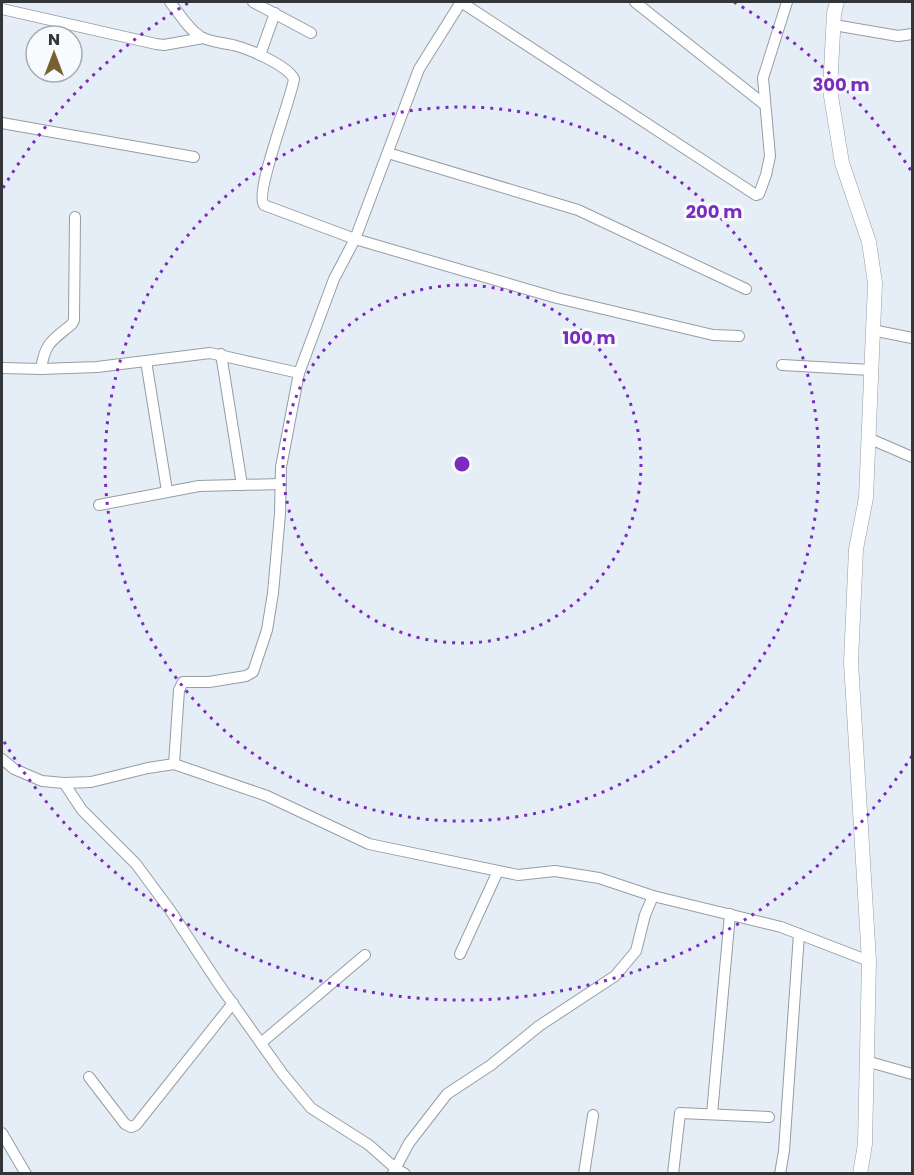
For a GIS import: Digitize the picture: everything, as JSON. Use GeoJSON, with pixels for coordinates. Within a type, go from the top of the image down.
{"type":"FeatureCollection","features":[{"type":"Feature","properties":{"kind":"street"},"geometry":{"type":"LineString","coordinates":[[170,2],[191,28],[203,38]]}},
{"type":"Feature","properties":{"kind":"street"},"geometry":{"type":"LineString","coordinates":[[253,2],[311,33]]}},
{"type":"Feature","properties":{"kind":"street"},"geometry":{"type":"LineString","coordinates":[[174,764],[179,690],[183,682],[228,679],[246,676],[253,672],[267,630],[273,593],[280,514],[281,467],[299,373],[334,279],[356,239],[419,69],[461,2],[756,195],[759,194],[763,184],[770,156],[763,78],[784,3]]}},
{"type":"Feature","properties":{"kind":"street"},"geometry":{"type":"LineString","coordinates":[[635,2],[765,105]]}},
{"type":"Feature","properties":{"kind":"street"},"geometry":{"type":"LineString","coordinates":[[837,2],[830,90],[842,164],[869,242],[875,283],[866,498],[856,549],[851,662],[869,961],[865,1144],[860,1173]]}},
{"type":"Feature","properties":{"kind":"street"},"geometry":{"type":"LineString","coordinates":[[2,9],[156,44],[164,45],[203,38],[237,46],[288,70],[294,79],[264,180],[261,202],[305,222],[557,298],[713,334],[738,336]]}},
{"type":"Feature","properties":{"kind":"street"},"geometry":{"type":"LineString","coordinates":[[260,55],[275,13]]}},
{"type":"Feature","properties":{"kind":"street"},"geometry":{"type":"LineString","coordinates":[[834,25],[898,36],[912,34]]}},
{"type":"Feature","properties":{"kind":"street"},"geometry":{"type":"LineString","coordinates":[[2,123],[194,157]]}},
{"type":"Feature","properties":{"kind":"street"},"geometry":{"type":"LineString","coordinates":[[388,153],[578,210],[746,289]]}},
{"type":"Feature","properties":{"kind":"street"},"geometry":{"type":"LineString","coordinates":[[41,369],[44,351],[50,342],[74,320],[75,217]]}},
{"type":"Feature","properties":{"kind":"street"},"geometry":{"type":"LineString","coordinates":[[872,330],[912,338]]}},
{"type":"Feature","properties":{"kind":"street"},"geometry":{"type":"LineString","coordinates":[[2,368],[97,367],[210,353],[299,373]]}},
{"type":"Feature","properties":{"kind":"street"},"geometry":{"type":"LineString","coordinates":[[221,354],[242,485]]}},
{"type":"Feature","properties":{"kind":"street"},"geometry":{"type":"LineString","coordinates":[[147,361],[167,491]]}},
{"type":"Feature","properties":{"kind":"street"},"geometry":{"type":"LineString","coordinates":[[782,365],[871,370]]}},
{"type":"Feature","properties":{"kind":"street"},"geometry":{"type":"LineString","coordinates":[[868,438],[912,457]]}},
{"type":"Feature","properties":{"kind":"street"},"geometry":{"type":"LineString","coordinates":[[99,505],[199,486],[281,484]]}},
{"type":"Feature","properties":{"kind":"street"},"geometry":{"type":"LineString","coordinates":[[2,759],[14,769],[42,781],[64,783],[91,782],[174,764],[267,796],[369,844],[518,875],[555,871],[598,878],[653,896],[781,927],[869,961]]}},
{"type":"Feature","properties":{"kind":"street"},"geometry":{"type":"LineString","coordinates":[[64,783],[82,810],[136,864],[282,1073],[312,1108],[369,1145],[394,1171],[405,1173]]}},
{"type":"Feature","properties":{"kind":"street"},"geometry":{"type":"LineString","coordinates":[[460,954],[498,871]]}},
{"type":"Feature","properties":{"kind":"street"},"geometry":{"type":"LineString","coordinates":[[394,1171],[409,1143],[447,1094],[491,1065],[539,1026],[615,976],[636,951],[645,915],[653,896]]}},
{"type":"Feature","properties":{"kind":"street"},"geometry":{"type":"LineString","coordinates":[[712,1114],[730,914]]}},
{"type":"Feature","properties":{"kind":"street"},"geometry":{"type":"LineString","coordinates":[[780,1173],[784,1151],[799,934]]}},
{"type":"Feature","properties":{"kind":"street"},"geometry":{"type":"LineString","coordinates":[[261,1043],[364,955]]}},
{"type":"Feature","properties":{"kind":"street"},"geometry":{"type":"LineString","coordinates":[[89,1077],[125,1124],[131,1127],[136,1125],[233,1003]]}},
{"type":"Feature","properties":{"kind":"street"},"geometry":{"type":"LineString","coordinates":[[866,1061],[912,1074]]}},
{"type":"Feature","properties":{"kind":"street"},"geometry":{"type":"LineString","coordinates":[[673,1173],[680,1113],[769,1117]]}},
{"type":"Feature","properties":{"kind":"street"},"geometry":{"type":"LineString","coordinates":[[584,1173],[593,1115]]}},
{"type":"Feature","properties":{"kind":"street"},"geometry":{"type":"LineString","coordinates":[[2,1133],[26,1173]]}}]}
